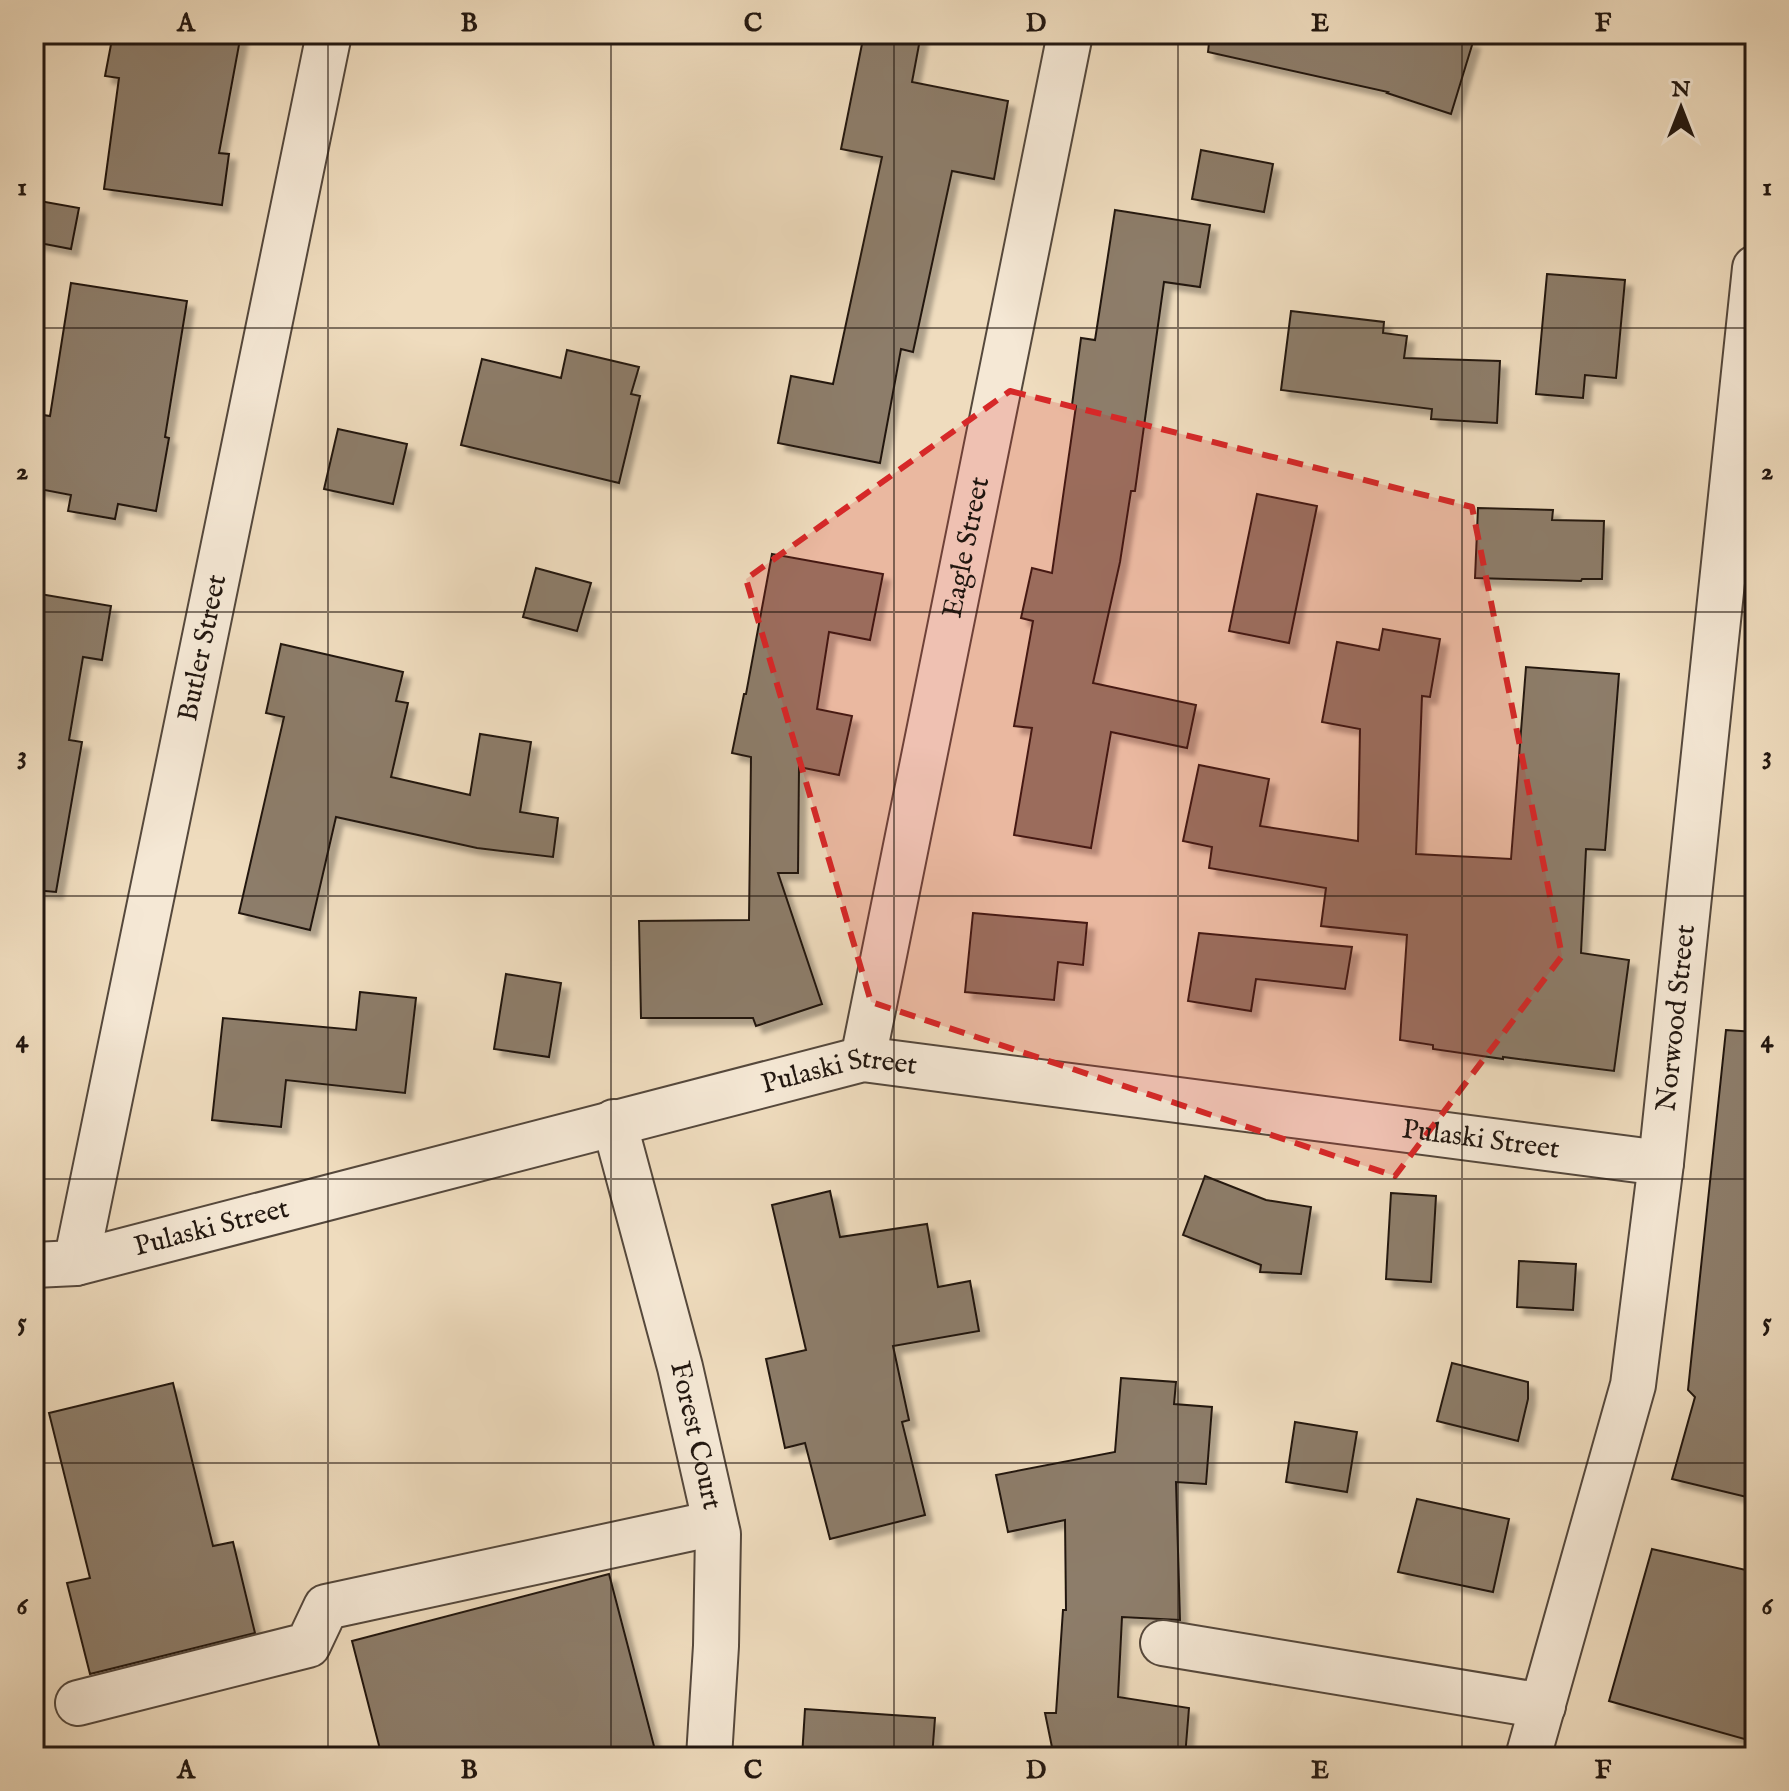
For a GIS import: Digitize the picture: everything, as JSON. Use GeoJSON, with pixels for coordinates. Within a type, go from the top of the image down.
{"type":"FeatureCollection","features":[{"type":"Feature","properties":{"kind":"street","name":"Butler Street"},"geometry":{"type":"LineString","coordinates":[[55,1264],[329,34]]}},
{"type":"Feature","properties":{"kind":"street","name":"Eagle Street"},"geometry":{"type":"LineString","coordinates":[[863,1059],[1070,34]]}},
{"type":"Feature","properties":{"kind":"street","name":"Norwood Street"},"geometry":{"type":"LineString","coordinates":[[1528,1757],[1633,1385],[1661,1163],[1755,268]]}},
{"type":"Feature","properties":{"kind":"street","name":"Pulaski Street"},"geometry":{"type":"LineString","coordinates":[[55,1264],[863,1059],[1661,1163]]}},
{"type":"Feature","properties":{"kind":"street","name":"Forest Court"},"geometry":{"type":"LineString","coordinates":[[614,1122],[680,1367],[718,1534],[709,1757]]}},
{"type":"Feature","properties":{"kind":"street"},"geometry":{"type":"LineString","coordinates":[[78,1703],[308,1645],[326,1607],[715,1523]]}},
{"type":"Feature","properties":{"kind":"street"},"geometry":{"type":"LineString","coordinates":[[1163,1643],[1543,1706]]}},
{"type":"Feature","properties":{"kind":"highlighted area"},"geometry":{"type":"Polygon","coordinates":[[[1010,391],[1472,507],[1562,956],[1395,1176],[871,1002],[746,579],[1010,391]]]}},
{"type":"Feature","properties":{"kind":"building"},"geometry":{"type":"Polygon","coordinates":[[[113,34],[241,34],[219,153],[229,154],[222,205],[104,189],[119,78],[105,76],[113,34]]]}},
{"type":"Feature","properties":{"kind":"building"},"geometry":{"type":"Polygon","coordinates":[[[864,34],[921,34],[912,82],[1008,101],[994,179],[952,171],[913,352],[901,349],[880,463],[778,443],[791,376],[833,384],[882,157],[841,149],[864,34]]]}},
{"type":"Feature","properties":{"kind":"building"},"geometry":{"type":"Polygon","coordinates":[[[1210,34],[1448,34],[1473,42],[1451,114],[1388,92],[1208,52],[1210,34]]]}},
{"type":"Feature","properties":{"kind":"building"},"geometry":{"type":"Polygon","coordinates":[[[1201,150],[1273,164],[1264,212],[1192,199],[1201,150]]]}},
{"type":"Feature","properties":{"kind":"building"},"geometry":{"type":"Polygon","coordinates":[[[34,200],[79,208],[71,249],[34,242],[34,200]]]}},
{"type":"Feature","properties":{"kind":"building"},"geometry":{"type":"Polygon","coordinates":[[[1115,210],[1210,225],[1200,287],[1164,282],[1135,491],[1131,491],[1120,562],[1093,683],[1196,705],[1187,748],[1111,732],[1091,848],[1014,835],[1032,728],[1014,726],[1033,621],[1021,618],[1032,568],[1052,573],[1076,406],[1072,405],[1081,338],[1095,340],[1115,210]]]}},
{"type":"Feature","properties":{"kind":"building"},"geometry":{"type":"Polygon","coordinates":[[[1547,274],[1625,280],[1616,378],[1585,375],[1583,398],[1536,394],[1547,274]]]}},
{"type":"Feature","properties":{"kind":"building"},"geometry":{"type":"Polygon","coordinates":[[[71,283],[187,301],[156,511],[118,504],[115,519],[68,511],[71,495],[34,488],[34,464],[43,415],[50,416],[71,283]]]}},
{"type":"Feature","properties":{"kind":"building"},"geometry":{"type":"Polygon","coordinates":[[[1291,311],[1384,322],[1383,333],[1407,336],[1404,358],[1500,361],[1497,423],[1431,419],[1432,409],[1281,390],[1291,311]]]}},
{"type":"Feature","properties":{"kind":"building"},"geometry":{"type":"Polygon","coordinates":[[[567,350],[639,367],[631,394],[640,396],[619,483],[461,445],[482,359],[561,378],[567,350]]]}},
{"type":"Feature","properties":{"kind":"building"},"geometry":{"type":"Polygon","coordinates":[[[338,429],[407,444],[393,504],[324,489],[338,429]]]}},
{"type":"Feature","properties":{"kind":"building"},"geometry":{"type":"Polygon","coordinates":[[[1257,494],[1317,506],[1289,643],[1229,631],[1257,494]]]}},
{"type":"Feature","properties":{"kind":"building"},"geometry":{"type":"Polygon","coordinates":[[[1478,508],[1553,510],[1552,520],[1604,521],[1602,579],[1475,578],[1478,508]]]}},
{"type":"Feature","properties":{"kind":"building"},"geometry":{"type":"Polygon","coordinates":[[[772,554],[883,574],[870,640],[829,632],[817,709],[852,716],[839,775],[799,767],[798,873],[778,873],[822,1004],[756,1026],[753,1018],[641,1018],[639,921],[749,920],[751,757],[732,753],[772,554]]]}},
{"type":"Feature","properties":{"kind":"building"},"geometry":{"type":"Polygon","coordinates":[[[536,568],[591,583],[577,631],[523,617],[536,568]]]}},
{"type":"Feature","properties":{"kind":"building"},"geometry":{"type":"Polygon","coordinates":[[[34,593],[111,606],[102,660],[83,657],[69,740],[82,742],[56,892],[34,890],[34,593]]]}},
{"type":"Feature","properties":{"kind":"building"},"geometry":{"type":"Polygon","coordinates":[[[1383,629],[1440,639],[1430,697],[1422,696],[1416,854],[1511,859],[1526,667],[1619,674],[1605,850],[1586,849],[1581,953],[1629,960],[1614,1071],[1433,1049],[1433,1045],[1400,1040],[1407,935],[1321,926],[1326,888],[1209,868],[1212,847],[1183,841],[1199,765],[1269,779],[1260,826],[1358,841],[1360,729],[1322,722],[1337,642],[1379,650],[1383,629]]]}},
{"type":"Feature","properties":{"kind":"building"},"geometry":{"type":"Polygon","coordinates":[[[281,644],[403,672],[396,701],[408,703],[391,777],[470,795],[480,734],[531,742],[520,812],[558,818],[553,857],[477,848],[336,817],[310,930],[239,913],[284,717],[266,713],[281,644]]]}},
{"type":"Feature","properties":{"kind":"building"},"geometry":{"type":"Polygon","coordinates":[[[973,913],[1087,923],[1083,965],[1058,962],[1054,1000],[965,992],[973,913]]]}},
{"type":"Feature","properties":{"kind":"building"},"geometry":{"type":"Polygon","coordinates":[[[1199,933],[1352,947],[1345,989],[1256,979],[1251,1011],[1188,1001],[1199,933]]]}},
{"type":"Feature","properties":{"kind":"building"},"geometry":{"type":"Polygon","coordinates":[[[506,974],[561,983],[549,1057],[494,1049],[506,974]]]}},
{"type":"Feature","properties":{"kind":"building"},"geometry":{"type":"Polygon","coordinates":[[[360,992],[416,998],[405,1093],[286,1080],[281,1127],[212,1120],[223,1018],[356,1030],[360,992]]]}},
{"type":"Feature","properties":{"kind":"building"},"geometry":{"type":"Polygon","coordinates":[[[1726,1030],[1755,1032],[1755,1499],[1672,1479],[1695,1397],[1688,1390],[1726,1030]]]}},
{"type":"Feature","properties":{"kind":"building"},"geometry":{"type":"Polygon","coordinates":[[[1205,1176],[1266,1200],[1311,1207],[1301,1274],[1260,1272],[1261,1265],[1183,1235],[1205,1176]]]}},
{"type":"Feature","properties":{"kind":"building"},"geometry":{"type":"Polygon","coordinates":[[[830,1191],[840,1237],[927,1224],[938,1287],[970,1281],[979,1331],[893,1346],[909,1420],[902,1422],[925,1515],[830,1539],[805,1443],[785,1448],[766,1359],[806,1350],[772,1205],[830,1191]]]}},
{"type":"Feature","properties":{"kind":"building"},"geometry":{"type":"Polygon","coordinates":[[[1391,1193],[1436,1196],[1431,1282],[1386,1279],[1391,1193]]]}},
{"type":"Feature","properties":{"kind":"building"},"geometry":{"type":"Polygon","coordinates":[[[1519,1261],[1576,1264],[1573,1310],[1517,1307],[1519,1261]]]}},
{"type":"Feature","properties":{"kind":"building"},"geometry":{"type":"Polygon","coordinates":[[[1452,1363],[1528,1382],[1528,1399],[1518,1441],[1437,1421],[1452,1363]]]}},
{"type":"Feature","properties":{"kind":"building"},"geometry":{"type":"Polygon","coordinates":[[[1121,1378],[1176,1382],[1174,1404],[1212,1407],[1206,1484],[1176,1482],[1180,1620],[1122,1617],[1118,1697],[1189,1708],[1185,1757],[1054,1757],[1045,1713],[1056,1713],[1063,1610],[1066,1610],[1065,1520],[1008,1532],[996,1475],[1115,1452],[1121,1378]]]}},
{"type":"Feature","properties":{"kind":"building"},"geometry":{"type":"Polygon","coordinates":[[[173,1383],[213,1546],[233,1542],[255,1633],[90,1674],[67,1583],[90,1578],[49,1413],[173,1383]]]}},
{"type":"Feature","properties":{"kind":"building"},"geometry":{"type":"Polygon","coordinates":[[[1295,1422],[1357,1432],[1347,1492],[1286,1482],[1295,1422]]]}},
{"type":"Feature","properties":{"kind":"building"},"geometry":{"type":"Polygon","coordinates":[[[1417,1499],[1509,1519],[1493,1592],[1398,1572],[1417,1499]]]}},
{"type":"Feature","properties":{"kind":"building"},"geometry":{"type":"Polygon","coordinates":[[[1652,1549],[1755,1572],[1755,1742],[1609,1701],[1652,1549]]]}},
{"type":"Feature","properties":{"kind":"building"},"geometry":{"type":"Polygon","coordinates":[[[609,1574],[655,1750],[628,1757],[382,1757],[352,1641],[609,1574]]]}},
{"type":"Feature","properties":{"kind":"building"},"geometry":{"type":"Polygon","coordinates":[[[805,1709],[935,1718],[932,1757],[802,1757],[805,1709]]]}}]}
